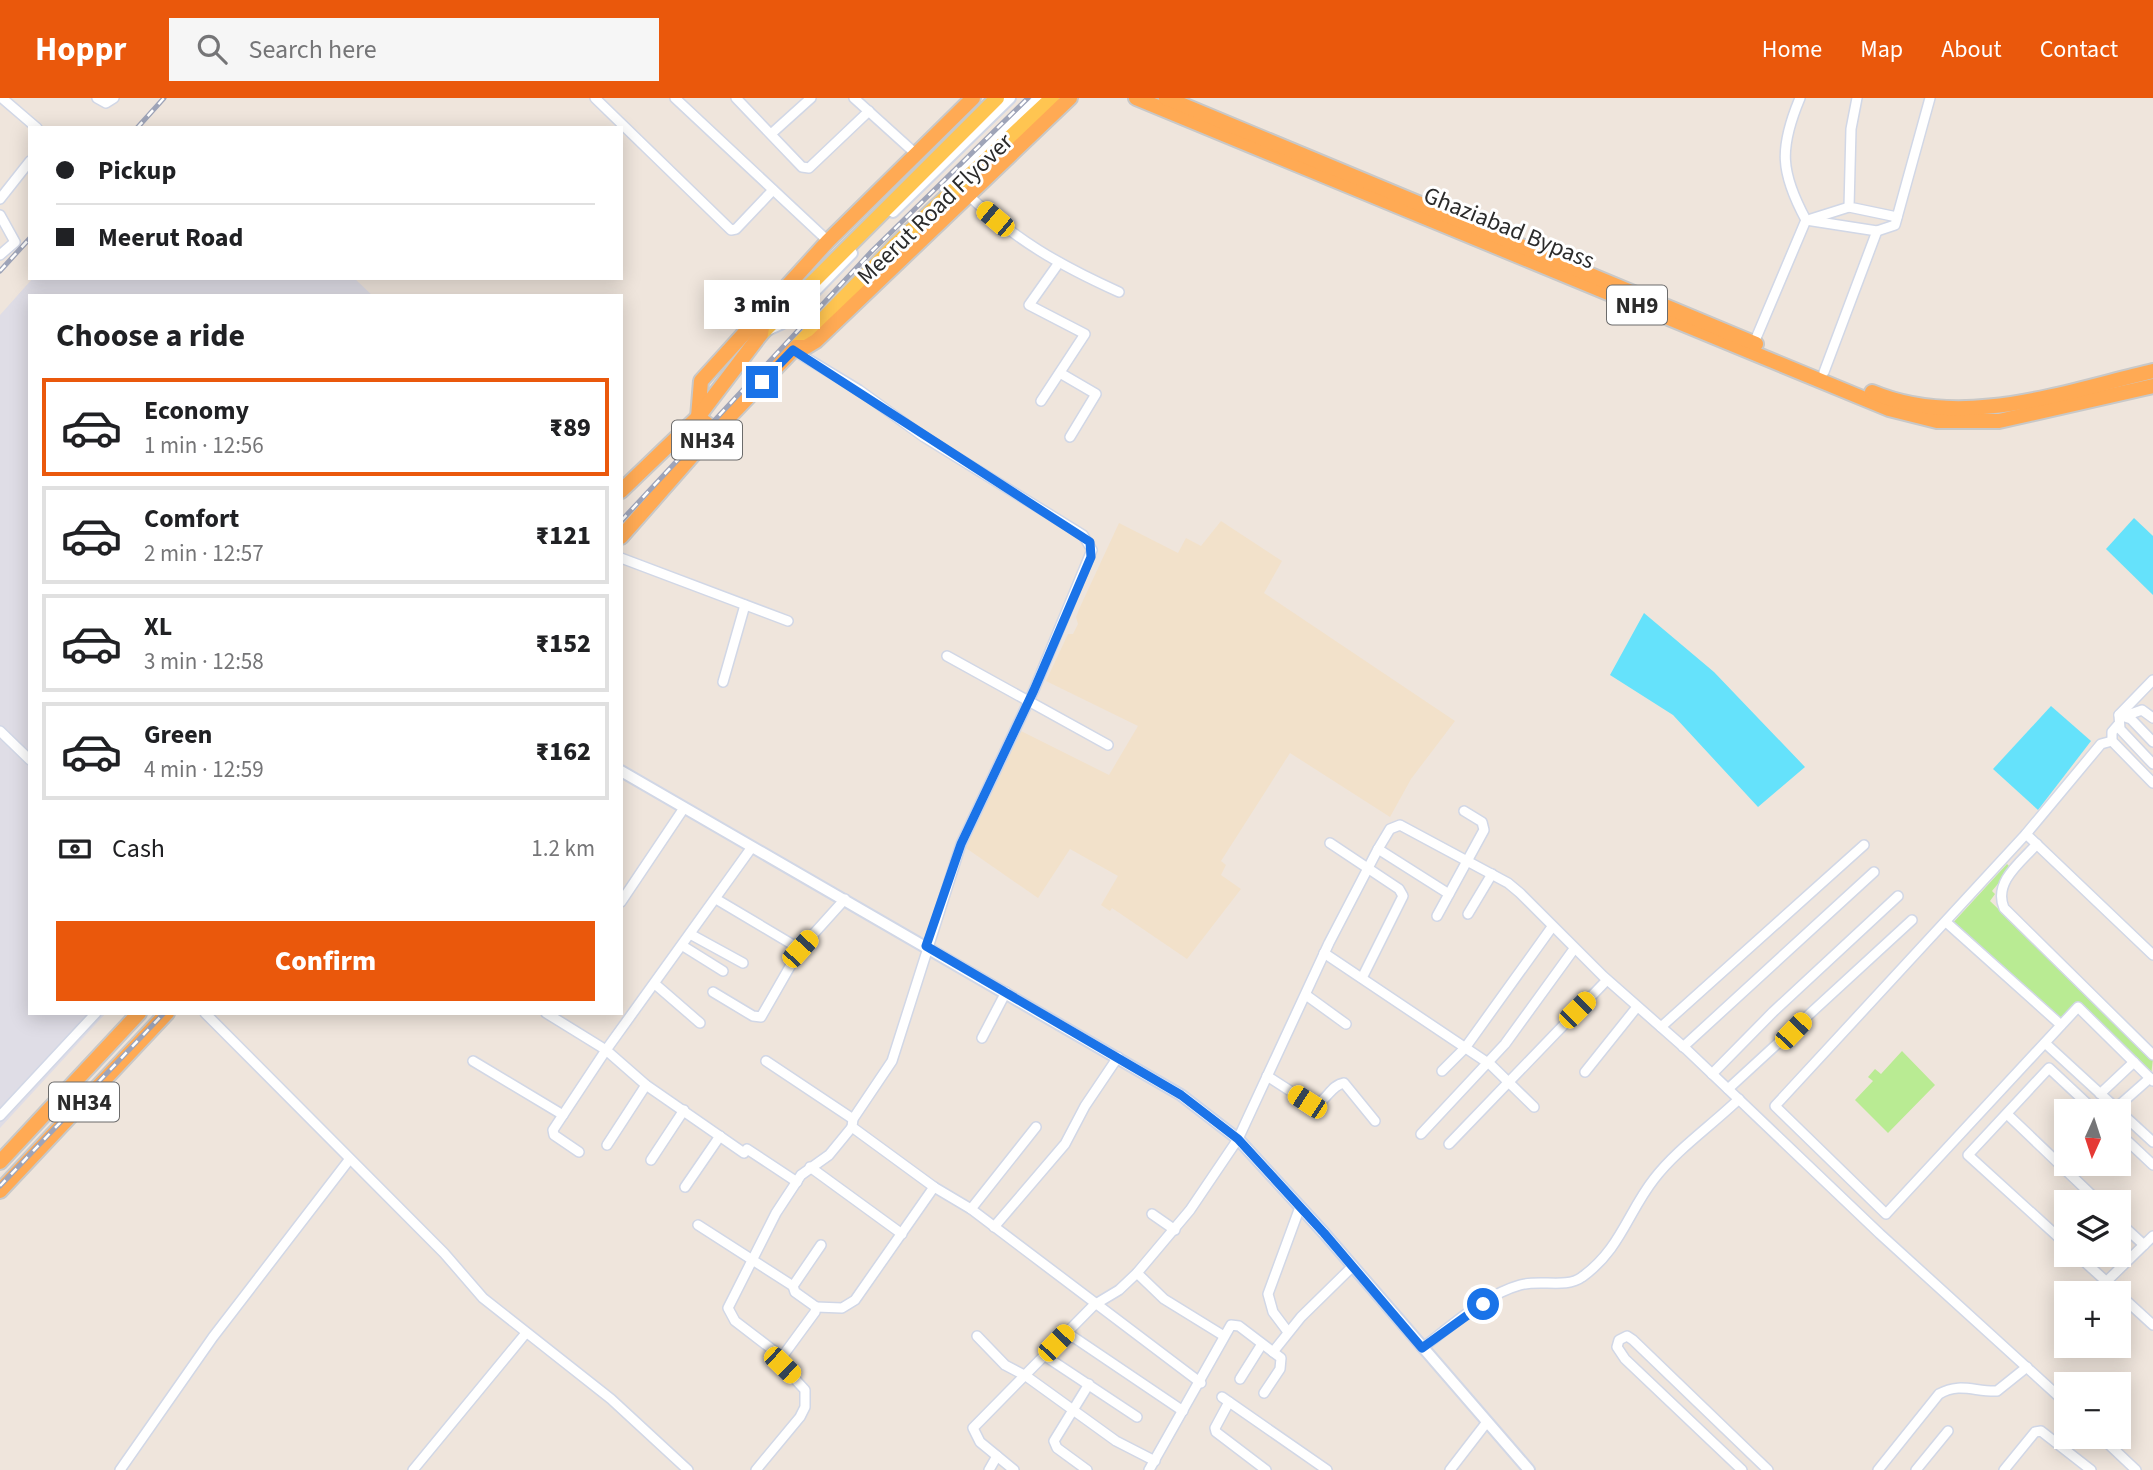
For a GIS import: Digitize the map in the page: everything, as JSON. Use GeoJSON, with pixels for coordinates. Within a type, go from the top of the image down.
{"type":"FeatureCollection","features":[{"type":"Feature","properties":{"kind":"highway"},"geometry":{"type":"LineString","coordinates":[[716,431],[698,417],[701,381],[828,242],[973,98]]}},
{"type":"Feature","properties":{"kind":"highway"},"geometry":{"type":"LineString","coordinates":[[794,348],[806,347],[816,341],[1070,98]]}},
{"type":"Feature","properties":{"kind":"highway","name":"Ghaziabad Bypass"},"geometry":{"type":"LineString","coordinates":[[1136,98],[1885,397],[1941,408],[1997,407],[2153,371]]}},
{"type":"Feature","properties":{"kind":"highway","name":"Ghaziabad Bypass"},"geometry":{"type":"LineString","coordinates":[[1166,98],[1889,409],[1937,421],[1999,421],[2153,386]]}},
{"type":"Feature","properties":{"kind":"highway"},"geometry":{"type":"LineString","coordinates":[[761,334],[766,308]]}},
{"type":"Feature","properties":{"kind":"highway","name":"NH34"},"geometry":{"type":"LineString","coordinates":[[623,489],[698,417],[761,334]]}},
{"type":"Feature","properties":{"kind":"highway","name":"NH34"},"geometry":{"type":"LineString","coordinates":[[623,535],[794,348]]}},
{"type":"Feature","properties":{"kind":"highway","name":"NH34"},"geometry":{"type":"LineString","coordinates":[[0,1162],[137,1015]]}},
{"type":"Feature","properties":{"kind":"highway","name":"NH34"},"geometry":{"type":"LineString","coordinates":[[0,1191],[165,1015]]}},
{"type":"Feature","properties":{"kind":"main road","name":"Meerut Road Flyover"},"geometry":{"type":"LineString","coordinates":[[761,334],[794,297],[997,98]]}},
{"type":"Feature","properties":{"kind":"main road","name":"Meerut Road Flyover"},"geometry":{"type":"LineString","coordinates":[[794,348],[897,243],[1052,98]]}},
{"type":"Feature","properties":{"kind":"street"},"geometry":{"type":"LineString","coordinates":[[2,98],[35,126]]}},
{"type":"Feature","properties":{"kind":"street"},"geometry":{"type":"LineString","coordinates":[[97,98],[106,103],[114,98]]}},
{"type":"Feature","properties":{"kind":"street"},"geometry":{"type":"LineString","coordinates":[[595,98],[731,230],[736,229],[774,190]]}},
{"type":"Feature","properties":{"kind":"street"},"geometry":{"type":"LineString","coordinates":[[676,98],[828,242]]}},
{"type":"Feature","properties":{"kind":"street"},"geometry":{"type":"LineString","coordinates":[[736,98],[802,167],[809,167],[869,111]]}},
{"type":"Feature","properties":{"kind":"street"},"geometry":{"type":"LineString","coordinates":[[771,134],[811,98]]}},
{"type":"Feature","properties":{"kind":"street"},"geometry":{"type":"LineString","coordinates":[[854,98],[916,154]]}},
{"type":"Feature","properties":{"kind":"street"},"geometry":{"type":"LineString","coordinates":[[761,334],[785,322],[1010,98]]}},
{"type":"Feature","properties":{"kind":"street"},"geometry":{"type":"LineString","coordinates":[[782,1357],[727,1313],[751,1260],[797,1182],[810,1167],[829,1155],[892,1061],[926,946],[961,844],[1091,557],[1090,542],[794,348],[798,336],[849,283],[1039,98]]}},
{"type":"Feature","properties":{"kind":"street"},"geometry":{"type":"LineString","coordinates":[[1754,343],[1806,220],[1789,183],[1783,149],[1788,125],[1800,98]]}},
{"type":"Feature","properties":{"kind":"street"},"geometry":{"type":"LineString","coordinates":[[1849,207],[1851,129],[1857,98]]}},
{"type":"Feature","properties":{"kind":"street"},"geometry":{"type":"LineString","coordinates":[[1806,220],[1877,231],[1895,225],[1930,98]]}},
{"type":"Feature","properties":{"kind":"street"},"geometry":{"type":"LineString","coordinates":[[0,199],[28,164]]}},
{"type":"Feature","properties":{"kind":"street"},"geometry":{"type":"LineString","coordinates":[[967,194],[1017,238],[1058,264],[1119,292]]}},
{"type":"Feature","properties":{"kind":"street"},"geometry":{"type":"LineString","coordinates":[[1806,220],[1849,207],[1897,217]]}},
{"type":"Feature","properties":{"kind":"street"},"geometry":{"type":"LineString","coordinates":[[0,215],[15,242],[0,255]]}},
{"type":"Feature","properties":{"kind":"street"},"geometry":{"type":"LineString","coordinates":[[1824,372],[1877,231]]}},
{"type":"Feature","properties":{"kind":"street"},"geometry":{"type":"LineString","coordinates":[[1041,401],[1085,334],[1029,305],[1058,264]]}},
{"type":"Feature","properties":{"kind":"street"},"geometry":{"type":"LineString","coordinates":[[1060,373],[1096,394],[1070,437]]}},
{"type":"Feature","properties":{"kind":"street"},"geometry":{"type":"LineString","coordinates":[[623,559],[788,621]]}},
{"type":"Feature","properties":{"kind":"street"},"geometry":{"type":"LineString","coordinates":[[723,682],[745,605]]}},
{"type":"Feature","properties":{"kind":"street"},"geometry":{"type":"LineString","coordinates":[[947,656],[1108,745]]}},
{"type":"Feature","properties":{"kind":"street"},"geometry":{"type":"LineString","coordinates":[[2153,680],[2112,732],[2112,741],[2153,783]]}},
{"type":"Feature","properties":{"kind":"street"},"geometry":{"type":"LineString","coordinates":[[2121,719],[2142,710],[2153,718]]}},
{"type":"Feature","properties":{"kind":"street"},"geometry":{"type":"LineString","coordinates":[[2121,719],[2153,742]]}},
{"type":"Feature","properties":{"kind":"street"},"geometry":{"type":"LineString","coordinates":[[2121,719],[2153,764]]}},
{"type":"Feature","properties":{"kind":"street"},"geometry":{"type":"LineString","coordinates":[[0,731],[28,758]]}},
{"type":"Feature","properties":{"kind":"street"},"geometry":{"type":"LineString","coordinates":[[2112,741],[2101,744],[2026,834],[1775,1106],[1886,1214],[2078,1007],[2152,1079],[2127,1099]]}},
{"type":"Feature","properties":{"kind":"street"},"geometry":{"type":"LineString","coordinates":[[623,772],[1181,1095],[1238,1139],[1353,1266],[1529,1470]]}},
{"type":"Feature","properties":{"kind":"street"},"geometry":{"type":"LineString","coordinates":[[623,899],[684,808]]}},
{"type":"Feature","properties":{"kind":"street"},"geometry":{"type":"LineString","coordinates":[[1437,916],[1485,827],[1464,811]]}},
{"type":"Feature","properties":{"kind":"street"},"geometry":{"type":"LineString","coordinates":[[1014,1470],[975,1436],[973,1428],[1094,1305],[1119,1290],[1137,1273],[1175,1230],[1238,1139],[1324,953],[1378,849],[1390,829],[1400,825],[1492,874],[1520,893],[1607,980],[1683,1047],[1880,1234],[2054,1392]]}},
{"type":"Feature","properties":{"kind":"street"},"geometry":{"type":"LineString","coordinates":[[2026,834],[2153,955]]}},
{"type":"Feature","properties":{"kind":"street"},"geometry":{"type":"LineString","coordinates":[[1330,843],[1403,896],[1362,978]]}},
{"type":"Feature","properties":{"kind":"street"},"geometry":{"type":"LineString","coordinates":[[2037,844],[2004,883],[2001,893],[2004,908],[2153,1055]]}},
{"type":"Feature","properties":{"kind":"street"},"geometry":{"type":"LineString","coordinates":[[1661,1027],[1864,845]]}},
{"type":"Feature","properties":{"kind":"street"},"geometry":{"type":"LineString","coordinates":[[579,1152],[552,1133],[606,1050],[752,847]]}},
{"type":"Feature","properties":{"kind":"street"},"geometry":{"type":"LineString","coordinates":[[1378,849],[1449,894]]}},
{"type":"Feature","properties":{"kind":"street"},"geometry":{"type":"LineString","coordinates":[[1683,1047],[1874,872]]}},
{"type":"Feature","properties":{"kind":"street"},"geometry":{"type":"LineString","coordinates":[[1468,914],[1492,874]]}},
{"type":"Feature","properties":{"kind":"street"},"geometry":{"type":"LineString","coordinates":[[1712,1074],[1773,1012],[1898,896]]}},
{"type":"Feature","properties":{"kind":"street"},"geometry":{"type":"LineString","coordinates":[[713,992],[753,1017],[761,1017],[800,949],[845,899]]}},
{"type":"Feature","properties":{"kind":"street"},"geometry":{"type":"LineString","coordinates":[[716,900],[800,949]]}},
{"type":"Feature","properties":{"kind":"street"},"geometry":{"type":"LineString","coordinates":[[1728,1089],[1912,920]]}},
{"type":"Feature","properties":{"kind":"street"},"geometry":{"type":"LineString","coordinates":[[1946,922],[2061,1025]]}},
{"type":"Feature","properties":{"kind":"street"},"geometry":{"type":"LineString","coordinates":[[1442,1071],[1465,1048],[1552,927]]}},
{"type":"Feature","properties":{"kind":"street"},"geometry":{"type":"LineString","coordinates":[[690,934],[743,963]]}},
{"type":"Feature","properties":{"kind":"street"},"geometry":{"type":"LineString","coordinates":[[682,946],[723,971]]}},
{"type":"Feature","properties":{"kind":"street"},"geometry":{"type":"LineString","coordinates":[[1421,1135],[1489,1064],[1574,949]]}},
{"type":"Feature","properties":{"kind":"street"},"geometry":{"type":"LineString","coordinates":[[1324,953],[1489,1064],[1534,1107]]}},
{"type":"Feature","properties":{"kind":"street"},"geometry":{"type":"LineString","coordinates":[[1449,1144],[1607,980]]}},
{"type":"Feature","properties":{"kind":"street"},"geometry":{"type":"LineString","coordinates":[[655,984],[700,1023]]}},
{"type":"Feature","properties":{"kind":"street"},"geometry":{"type":"LineString","coordinates":[[982,1038],[1006,992]]}},
{"type":"Feature","properties":{"kind":"street"},"geometry":{"type":"LineString","coordinates":[[1306,995],[1346,1024]]}},
{"type":"Feature","properties":{"kind":"street"},"geometry":{"type":"LineString","coordinates":[[1585,1072],[1637,1007]]}},
{"type":"Feature","properties":{"kind":"street"},"geometry":{"type":"LineString","coordinates":[[0,1116],[94,1015]]}},
{"type":"Feature","properties":{"kind":"street"},"geometry":{"type":"LineString","coordinates":[[207,1015],[444,1253],[483,1298],[611,1399],[688,1470]]}},
{"type":"Feature","properties":{"kind":"street"},"geometry":{"type":"LineString","coordinates":[[550,1015],[606,1050],[646,1085],[720,1136],[797,1182]]}},
{"type":"Feature","properties":{"kind":"street"},"geometry":{"type":"LineString","coordinates":[[2045,1043],[2106,1099]]}},
{"type":"Feature","properties":{"kind":"street"},"geometry":{"type":"LineString","coordinates":[[993,1227],[1065,1144],[1085,1106],[1118,1057]]}},
{"type":"Feature","properties":{"kind":"street"},"geometry":{"type":"LineString","coordinates":[[473,1061],[563,1115]]}},
{"type":"Feature","properties":{"kind":"street"},"geometry":{"type":"LineString","coordinates":[[766,1061],[852,1123],[933,1187],[971,1209],[1094,1305],[1201,1383]]}},
{"type":"Feature","properties":{"kind":"street"},"geometry":{"type":"LineString","coordinates":[[2101,1094],[2134,1062]]}},
{"type":"Feature","properties":{"kind":"street"},"geometry":{"type":"LineString","coordinates":[[2054,1233],[1968,1155],[2049,1068],[2082,1099]]}},
{"type":"Feature","properties":{"kind":"street"},"geometry":{"type":"LineString","coordinates":[[1267,1076],[1312,1105],[1319,1104],[1337,1085],[1344,1083],[1375,1121]]}},
{"type":"Feature","properties":{"kind":"street"},"geometry":{"type":"LineString","coordinates":[[607,1145],[646,1085]]}},
{"type":"Feature","properties":{"kind":"street"},"geometry":{"type":"LineString","coordinates":[[1422,1348],[1469,1313],[1517,1286],[1537,1282],[1572,1283],[1585,1276],[1619,1238],[1655,1177],[1739,1099]]}},
{"type":"Feature","properties":{"kind":"street"},"geometry":{"type":"LineString","coordinates":[[651,1160],[684,1110]]}},
{"type":"Feature","properties":{"kind":"street"},"geometry":{"type":"LineString","coordinates":[[2007,1114],[2086,1190]]}},
{"type":"Feature","properties":{"kind":"street"},"geometry":{"type":"LineString","coordinates":[[2132,1122],[2153,1141]]}},
{"type":"Feature","properties":{"kind":"street"},"geometry":{"type":"LineString","coordinates":[[971,1209],[1035,1126]]}},
{"type":"Feature","properties":{"kind":"street"},"geometry":{"type":"LineString","coordinates":[[685,1187],[720,1136]]}},
{"type":"Feature","properties":{"kind":"street"},"geometry":{"type":"LineString","coordinates":[[2132,1145],[2153,1165]]}},
{"type":"Feature","properties":{"kind":"street"},"geometry":{"type":"LineString","coordinates":[[120,1470],[213,1337],[349,1160]]}},
{"type":"Feature","properties":{"kind":"street"},"geometry":{"type":"LineString","coordinates":[[810,1167],[902,1234]]}},
{"type":"Feature","properties":{"kind":"street"},"geometry":{"type":"LineString","coordinates":[[698,1225],[793,1286],[795,1292],[816,1307],[842,1308],[855,1300],[933,1187]]}},
{"type":"Feature","properties":{"kind":"street"},"geometry":{"type":"LineString","coordinates":[[1288,1332],[1273,1312],[1268,1294],[1300,1207]]}},
{"type":"Feature","properties":{"kind":"street"},"geometry":{"type":"LineString","coordinates":[[1152,1214],[1175,1230]]}},
{"type":"Feature","properties":{"kind":"street"},"geometry":{"type":"LineString","coordinates":[[2131,1233],[2144,1245]]}},
{"type":"Feature","properties":{"kind":"street"},"geometry":{"type":"LineString","coordinates":[[2107,1281],[2153,1236]]}},
{"type":"Feature","properties":{"kind":"street"},"geometry":{"type":"LineString","coordinates":[[793,1286],[821,1245]]}},
{"type":"Feature","properties":{"kind":"street"},"geometry":{"type":"LineString","coordinates":[[1273,1352],[1288,1332],[1353,1266]]}},
{"type":"Feature","properties":{"kind":"street"},"geometry":{"type":"LineString","coordinates":[[2090,1267],[2105,1281]]}},
{"type":"Feature","properties":{"kind":"street"},"geometry":{"type":"LineString","coordinates":[[1137,1273],[1164,1299],[1224,1336]]}},
{"type":"Feature","properties":{"kind":"street"},"geometry":{"type":"LineString","coordinates":[[2131,1304],[2153,1325]]}},
{"type":"Feature","properties":{"kind":"street"},"geometry":{"type":"LineString","coordinates":[[756,1470],[805,1407],[805,1390],[782,1365],[782,1357],[816,1307]]}},
{"type":"Feature","properties":{"kind":"street"},"geometry":{"type":"LineString","coordinates":[[1149,1470],[1201,1383],[1231,1325],[1239,1326],[1282,1358],[1282,1363],[1264,1393]]}},
{"type":"Feature","properties":{"kind":"street"},"geometry":{"type":"LineString","coordinates":[[1066,1332],[1183,1411]]}},
{"type":"Feature","properties":{"kind":"street"},"geometry":{"type":"LineString","coordinates":[[413,1470],[526,1334]]}},
{"type":"Feature","properties":{"kind":"street"},"geometry":{"type":"LineString","coordinates":[[977,1336],[1005,1365],[1026,1376],[1116,1441],[1155,1461]]}},
{"type":"Feature","properties":{"kind":"street"},"geometry":{"type":"LineString","coordinates":[[1742,1470],[1625,1359],[1617,1347],[1619,1340],[1627,1336],[1633,1340],[1768,1470]]}},
{"type":"Feature","properties":{"kind":"street"},"geometry":{"type":"LineString","coordinates":[[1240,1379],[1262,1344]]}},
{"type":"Feature","properties":{"kind":"street"},"geometry":{"type":"LineString","coordinates":[[1045,1356],[1137,1417]]}},
{"type":"Feature","properties":{"kind":"street"},"geometry":{"type":"LineString","coordinates":[[1878,1470],[1940,1394],[1950,1387],[1997,1391],[2005,1388],[2027,1367]]}},
{"type":"Feature","properties":{"kind":"street"},"geometry":{"type":"LineString","coordinates":[[1087,1470],[1054,1445],[1055,1437],[1089,1384]]}},
{"type":"Feature","properties":{"kind":"street"},"geometry":{"type":"LineString","coordinates":[[1266,1470],[1216,1432],[1225,1399],[1327,1470]]}},
{"type":"Feature","properties":{"kind":"street"},"geometry":{"type":"LineString","coordinates":[[1450,1470],[1487,1422]]}},
{"type":"Feature","properties":{"kind":"street"},"geometry":{"type":"LineString","coordinates":[[1916,1470],[1948,1431]]}},
{"type":"Feature","properties":{"kind":"street"},"geometry":{"type":"LineString","coordinates":[[2004,1470],[2035,1432],[2041,1431],[2091,1470]]}},
{"type":"Feature","properties":{"kind":"street"},"geometry":{"type":"LineString","coordinates":[[1732,1461],[1745,1449]]}},
{"type":"Feature","properties":{"kind":"street"},"geometry":{"type":"LineString","coordinates":[[2114,1449],[2136,1470]]}},
{"type":"Feature","properties":{"kind":"street"},"geometry":{"type":"LineString","coordinates":[[989,1470],[997,1456]]}},
{"type":"Feature","properties":{"kind":"shaded area"},"geometry":{"type":"Polygon","coordinates":[[[31,280],[356,280],[371,294],[28,294],[28,1015],[104,1015],[0,1128],[0,315],[31,280]]]}},
{"type":"Feature","properties":{"kind":"shaded area"},"geometry":{"type":"Polygon","coordinates":[[[1221,521],[1282,561],[1264,593],[1455,721],[1411,779],[1390,817],[1290,753],[1221,861],[1226,865],[1221,875],[1241,889],[1187,959],[1112,908],[1110,911],[1101,905],[1118,876],[1070,849],[1038,898],[963,846],[1021,731],[1109,775],[1138,726],[1046,681],[1068,634],[1073,634],[1078,624],[1076,617],[1080,607],[1119,523],[1178,553],[1186,538],[1201,546],[1221,521]]]}},
{"type":"Feature","properties":{"kind":"green space"},"geometry":{"type":"Polygon","coordinates":[[[2007,864],[2011,868],[1992,891],[1995,894],[1990,901],[2153,1058],[2151,1076],[2078,1007],[2061,1023],[1951,925],[2007,864]]]}},
{"type":"Feature","properties":{"kind":"green space"},"geometry":{"type":"Polygon","coordinates":[[[1902,1051],[1935,1085],[1888,1133],[1855,1100],[1873,1081],[1868,1077],[1875,1069],[1881,1074],[1902,1051]]]}},
{"type":"Feature","properties":{"kind":"water"},"geometry":{"type":"Polygon","coordinates":[[[2134,518],[2153,536],[2153,595],[2106,549],[2134,518]]]}},
{"type":"Feature","properties":{"kind":"water"},"geometry":{"type":"Polygon","coordinates":[[[1644,613],[1714,672],[1805,767],[1758,807],[1673,715],[1610,675],[1644,613]]]}},
{"type":"Feature","properties":{"kind":"water"},"geometry":{"type":"Polygon","coordinates":[[[2051,706],[2091,741],[2038,810],[1993,769],[2051,706]]]}},
{"type":"Feature","properties":{"kind":"railway"},"geometry":{"type":"LineString","coordinates":[[139,126],[164,98]]}},
{"type":"Feature","properties":{"kind":"railway"},"geometry":{"type":"LineString","coordinates":[[623,519],[872,251],[1028,98]]}},
{"type":"Feature","properties":{"kind":"railway"},"geometry":{"type":"LineString","coordinates":[[0,271],[28,240]]}},
{"type":"Feature","properties":{"kind":"railway"},"geometry":{"type":"LineString","coordinates":[[0,1186],[162,1015]]}},
{"type":"Feature","properties":{"kind":"route"},"geometry":{"type":"LineString","coordinates":[[762,382],[793,350],[859,390],[924,437],[1004,485],[1090,542],[1091,557],[1034,690],[961,844],[926,946],[1181,1095],[1238,1139],[1324,1233],[1422,1348],[1483,1304]]}}]}
